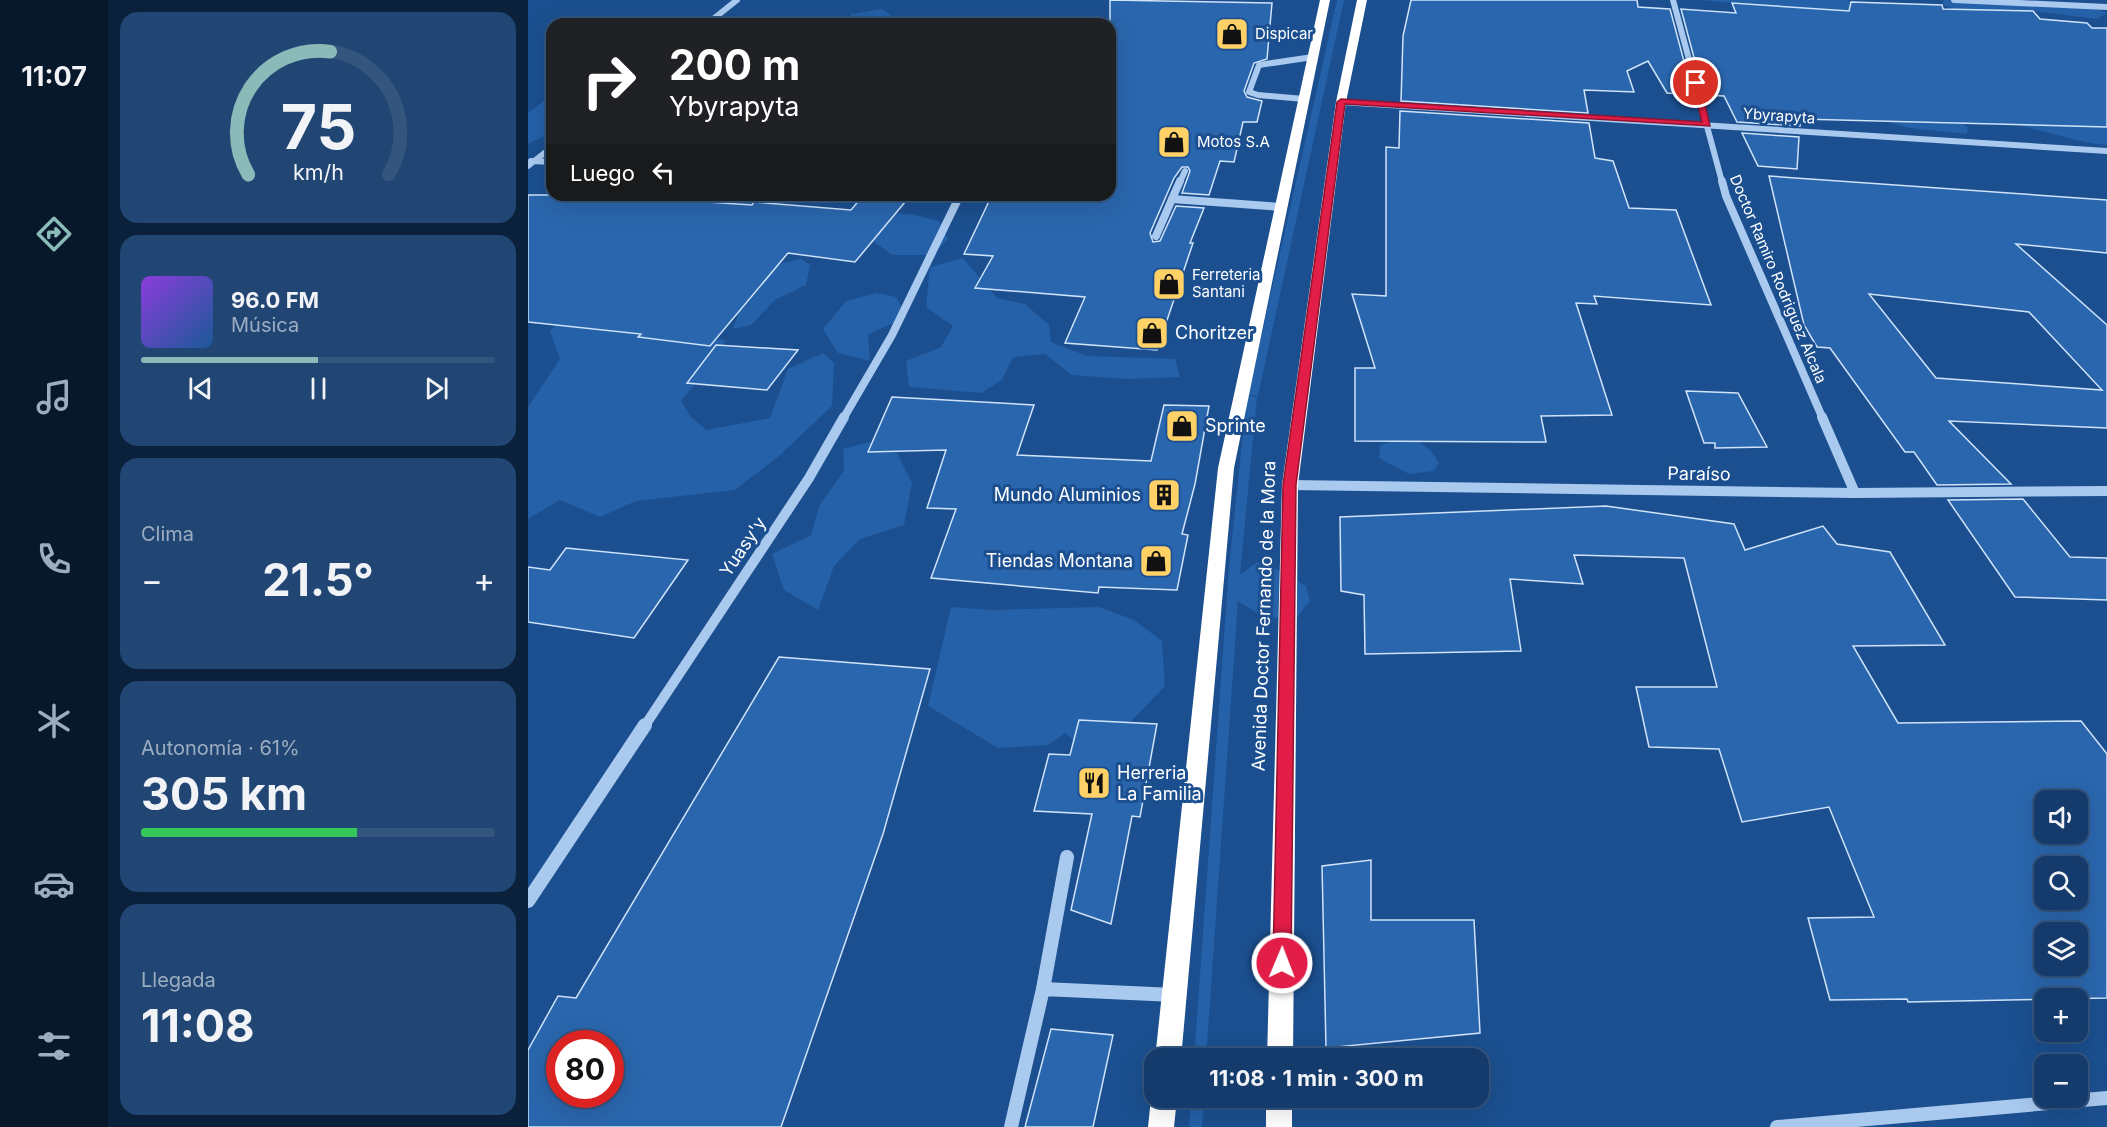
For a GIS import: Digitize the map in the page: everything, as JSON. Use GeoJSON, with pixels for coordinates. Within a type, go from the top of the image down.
{"type":"FeatureCollection","features":[{"type":"Feature","properties":{"kind":"highway"},"geometry":{"type":"LineString","coordinates":[[1169,1048],[1226,468],[1325,0]]}},
{"type":"Feature","properties":{"kind":"highway","name":"Avenida Doctor Fernando de la Mora"},"geometry":{"type":"LineString","coordinates":[[1280,1048],[1290,485],[1341,102],[1362,0]]}},
{"type":"Feature","properties":{"kind":"highway"},"geometry":{"type":"LineString","coordinates":[[1161,1127],[1163,1108]]}},
{"type":"Feature","properties":{"kind":"highway"},"geometry":{"type":"LineString","coordinates":[[1279,1127],[1280,1108]]}},
{"type":"Feature","properties":{"kind":"street"},"geometry":{"type":"LineString","coordinates":[[714,18],[737,0]]}},
{"type":"Feature","properties":{"kind":"street","name":"Doctor Ramiro Rodriguez Alcala"},"geometry":{"type":"LineString","coordinates":[[1673,0],[1726,195],[1855,493]]}},
{"type":"Feature","properties":{"kind":"street"},"geometry":{"type":"LineString","coordinates":[[1954,0],[2107,7]]}},
{"type":"Feature","properties":{"kind":"street"},"geometry":{"type":"LineString","coordinates":[[1304,99],[1258,95],[1249,92],[1259,65],[1313,57]]}},
{"type":"Feature","properties":{"kind":"street","name":"Ybyrapyta"},"geometry":{"type":"LineString","coordinates":[[1341,102],[2107,151]]}},
{"type":"Feature","properties":{"kind":"street"},"geometry":{"type":"LineString","coordinates":[[530,163],[546,151]]}},
{"type":"Feature","properties":{"kind":"street"},"geometry":{"type":"LineString","coordinates":[[530,163],[546,162]]}},
{"type":"Feature","properties":{"kind":"street"},"geometry":{"type":"LineString","coordinates":[[1156,236],[1185,171]]}},
{"type":"Feature","properties":{"kind":"street"},"geometry":{"type":"LineString","coordinates":[[1172,199],[1281,207]]}},
{"type":"Feature","properties":{"kind":"street","name":"Yuasy'y"},"geometry":{"type":"LineString","coordinates":[[528,901],[809,478],[892,335],[957,201]]}},
{"type":"Feature","properties":{"kind":"street","name":"Paraíso"},"geometry":{"type":"LineString","coordinates":[[1290,485],[1855,493],[2107,491]]}},
{"type":"Feature","properties":{"kind":"street"},"geometry":{"type":"LineString","coordinates":[[1011,1127],[1043,989],[1067,857]]}},
{"type":"Feature","properties":{"kind":"street"},"geometry":{"type":"LineString","coordinates":[[1043,989],[1174,995]]}},
{"type":"Feature","properties":{"kind":"street"},"geometry":{"type":"LineString","coordinates":[[1777,1127],[2107,1098]]}},
{"type":"Feature","properties":{"kind":"shaded area"},"geometry":{"type":"Polygon","coordinates":[[[1337,0],[1344,0],[1258,396],[1248,395],[1337,0]]]}},
{"type":"Feature","properties":{"kind":"shaded area"},"geometry":{"type":"Polygon","coordinates":[[[1700,0],[1846,0],[1855,3],[1854,9],[1844,12],[1700,0]]]}},
{"type":"Feature","properties":{"kind":"shaded area"},"geometry":{"type":"Polygon","coordinates":[[[1944,0],[2054,3],[2076,5],[2107,13],[2097,19],[2033,11],[1985,17],[1942,5],[1944,0]]]}},
{"type":"Feature","properties":{"kind":"shaded area"},"geometry":{"type":"Polygon","coordinates":[[[882,9],[891,15],[889,18],[848,18],[851,14],[882,9]]]}},
{"type":"Feature","properties":{"kind":"shaded area"},"geometry":{"type":"Polygon","coordinates":[[[546,100],[546,135],[528,144],[528,113],[546,100]]]}},
{"type":"Feature","properties":{"kind":"shaded area"},"geometry":{"type":"Polygon","coordinates":[[[1878,112],[1953,118],[1968,127],[1967,134],[1909,128],[1887,122],[1878,112]]]}},
{"type":"Feature","properties":{"kind":"shaded area"},"geometry":{"type":"Polygon","coordinates":[[[2010,124],[2099,125],[2107,128],[2107,145],[2083,141],[2010,124]]]}},
{"type":"Feature","properties":{"kind":"shaded area"},"geometry":{"type":"Polygon","coordinates":[[[606,201],[785,201],[737,212],[598,217],[606,201]]]}},
{"type":"Feature","properties":{"kind":"shaded area"},"geometry":{"type":"Polygon","coordinates":[[[884,213],[911,214],[939,221],[948,239],[932,255],[892,255],[869,238],[884,213]]]}},
{"type":"Feature","properties":{"kind":"shaded area"},"geometry":{"type":"Polygon","coordinates":[[[963,258],[997,298],[1025,304],[1049,325],[1051,342],[1087,356],[1175,359],[1180,377],[1127,379],[1072,375],[1045,354],[1013,357],[1002,380],[981,393],[909,387],[906,361],[941,347],[953,326],[926,307],[930,267],[963,258]]]}},
{"type":"Feature","properties":{"kind":"shaded area"},"geometry":{"type":"Polygon","coordinates":[[[801,259],[810,265],[806,285],[775,300],[751,325],[733,329],[741,307],[761,287],[769,266],[801,259]]]}},
{"type":"Feature","properties":{"kind":"shaded area"},"geometry":{"type":"Polygon","coordinates":[[[593,289],[676,337],[726,340],[681,401],[691,417],[706,430],[770,418],[788,369],[823,353],[834,363],[832,406],[779,456],[735,490],[636,501],[600,517],[560,500],[528,519],[528,407],[560,359],[550,331],[593,289]]]}},
{"type":"Feature","properties":{"kind":"shaded area"},"geometry":{"type":"Polygon","coordinates":[[[876,293],[896,297],[907,317],[868,334],[870,361],[838,353],[823,329],[846,301],[876,293]]]}},
{"type":"Feature","properties":{"kind":"shaded area"},"geometry":{"type":"Polygon","coordinates":[[[1247,396],[1257,397],[1240,575],[1257,562],[1276,569],[1306,586],[1310,601],[1297,617],[1265,618],[1238,601],[1207,1048],[1195,1048],[1229,566],[1247,396]]]}},
{"type":"Feature","properties":{"kind":"shaded area"},"geometry":{"type":"Polygon","coordinates":[[[1411,436],[1430,450],[1439,463],[1434,471],[1409,474],[1379,458],[1380,445],[1411,436]]]}},
{"type":"Feature","properties":{"kind":"shaded area"},"geometry":{"type":"Polygon","coordinates":[[[870,442],[897,453],[912,483],[904,525],[860,539],[834,566],[818,610],[784,590],[772,554],[811,535],[820,504],[844,471],[843,449],[870,442]]]}},
{"type":"Feature","properties":{"kind":"shaded area"},"geometry":{"type":"Polygon","coordinates":[[[951,607],[992,610],[1099,607],[1134,620],[1162,641],[1165,686],[1096,758],[1065,733],[1048,745],[998,748],[928,706],[951,607]]]}},
{"type":"Feature","properties":{"kind":"shaded area"},"geometry":{"type":"Polygon","coordinates":[[[1190,1108],[1203,1108],[1202,1127],[1189,1127],[1190,1108]]]}},
{"type":"Feature","properties":{"kind":"building"},"geometry":{"type":"Polygon","coordinates":[[[1110,0],[1272,3],[1267,59],[1254,63],[1244,91],[1247,97],[1262,101],[1257,122],[1243,122],[1234,162],[1220,161],[1209,195],[1182,193],[1190,171],[1188,167],[1182,167],[1174,178],[1150,233],[1153,242],[1160,241],[1176,206],[1204,208],[1190,243],[1193,243],[1157,350],[1065,343],[1085,297],[975,288],[993,256],[964,254],[989,201],[1116,201],[1116,18],[1110,18],[1110,0]]]}},
{"type":"Feature","properties":{"kind":"building"},"geometry":{"type":"Polygon","coordinates":[[[1411,0],[1637,0],[1638,7],[1670,9],[1693,95],[1667,93],[1648,61],[1627,71],[1634,92],[1584,90],[1588,113],[1401,101],[1403,36],[1411,0]]]}},
{"type":"Feature","properties":{"kind":"building"},"geometry":{"type":"Polygon","coordinates":[[[1851,2],[1942,5],[1943,9],[2033,11],[2040,19],[2087,23],[2092,28],[2107,28],[2107,127],[1800,119],[1800,126],[1737,122],[1724,96],[1704,95],[1681,9],[1736,13],[1732,3],[1849,11],[1851,2]]]}},
{"type":"Feature","properties":{"kind":"building"},"geometry":{"type":"Polygon","coordinates":[[[1400,111],[1589,123],[1595,158],[1613,161],[1629,208],[1676,210],[1711,305],[1594,296],[1597,304],[1576,303],[1612,415],[1541,416],[1546,442],[1355,441],[1355,368],[1375,368],[1352,294],[1386,296],[1386,147],[1399,148],[1400,111]]]}},
{"type":"Feature","properties":{"kind":"building"},"geometry":{"type":"Polygon","coordinates":[[[1742,133],[1799,137],[1797,169],[1758,166],[1742,133]]]}},
{"type":"Feature","properties":{"kind":"building"},"geometry":{"type":"Polygon","coordinates":[[[1769,176],[2107,200],[2107,253],[2016,244],[2107,325],[2107,428],[1949,421],[2011,484],[1937,485],[1914,452],[1905,452],[1830,348],[1817,347],[1804,325],[1769,176]],[[1869,294],[1936,378],[2102,390],[2029,312],[1869,294]]]}},
{"type":"Feature","properties":{"kind":"building"},"geometry":{"type":"Polygon","coordinates":[[[528,195],[546,195],[546,201],[691,201],[752,205],[754,202],[851,210],[858,201],[905,202],[855,262],[788,253],[710,346],[638,337],[641,334],[528,322],[528,195]]]}},
{"type":"Feature","properties":{"kind":"building"},"geometry":{"type":"Polygon","coordinates":[[[716,345],[798,350],[767,390],[687,383],[716,345]]]}},
{"type":"Feature","properties":{"kind":"building"},"geometry":{"type":"Polygon","coordinates":[[[1686,391],[1738,393],[1767,447],[1715,448],[1715,443],[1704,443],[1686,391]]]}},
{"type":"Feature","properties":{"kind":"building"},"geometry":{"type":"Polygon","coordinates":[[[892,397],[1034,405],[1017,455],[1151,461],[1164,405],[1209,406],[1195,484],[1182,534],[1188,535],[1177,590],[1099,587],[1098,593],[931,578],[956,509],[927,508],[946,450],[868,452],[892,397]]]}},
{"type":"Feature","properties":{"kind":"building"},"geometry":{"type":"Polygon","coordinates":[[[2023,499],[2070,557],[2107,558],[2107,600],[2015,597],[1948,500],[2023,499]]]}},
{"type":"Feature","properties":{"kind":"building"},"geometry":{"type":"Polygon","coordinates":[[[1606,506],[1734,524],[1745,550],[1823,526],[1837,544],[1890,552],[1945,645],[1853,646],[1898,723],[2081,721],[2107,754],[2107,998],[2088,998],[2088,988],[2034,988],[2034,999],[1908,1002],[1907,999],[1830,1000],[1808,918],[1874,917],[1829,807],[1742,822],[1719,749],[1649,747],[1636,687],[1717,687],[1684,558],[1574,555],[1583,584],[1510,579],[1521,651],[1365,654],[1364,595],[1341,591],[1340,517],[1606,506]]]}},
{"type":"Feature","properties":{"kind":"building"},"geometry":{"type":"Polygon","coordinates":[[[566,548],[688,560],[634,638],[528,622],[528,567],[550,570],[566,548]]]}},
{"type":"Feature","properties":{"kind":"building"},"geometry":{"type":"Polygon","coordinates":[[[779,657],[930,669],[883,834],[781,1127],[528,1127],[528,1050],[558,996],[576,998],[779,657]]]}},
{"type":"Feature","properties":{"kind":"building","name":"Herreria La Familia"},"geometry":{"type":"Polygon","coordinates":[[[1079,720],[1157,724],[1140,817],[1132,816],[1111,924],[1071,910],[1092,814],[1034,811],[1049,754],[1070,755],[1079,720]]]}},
{"type":"Feature","properties":{"kind":"building"},"geometry":{"type":"Polygon","coordinates":[[[1371,860],[1371,920],[1474,920],[1480,1033],[1326,1048],[1322,866],[1371,860]]]}},
{"type":"Feature","properties":{"kind":"building"},"geometry":{"type":"Polygon","coordinates":[[[1051,1029],[1113,1035],[1093,1127],[1025,1127],[1051,1029]]]}},
{"type":"Feature","properties":{"kind":"place","name":"Dispicar"},"geometry":{"type":"Point","coordinates":[1232,34]}},
{"type":"Feature","properties":{"kind":"place","name":"Motos S.A"},"geometry":{"type":"Point","coordinates":[1174,142]}},
{"type":"Feature","properties":{"kind":"place","name":"Ferreteria Santani"},"geometry":{"type":"Point","coordinates":[1169,284]}},
{"type":"Feature","properties":{"kind":"place","name":"Choritzer"},"geometry":{"type":"Point","coordinates":[1152,333]}},
{"type":"Feature","properties":{"kind":"place","name":"Sprinte"},"geometry":{"type":"Point","coordinates":[1182,426]}},
{"type":"Feature","properties":{"kind":"place","name":"Mundo Aluminios"},"geometry":{"type":"Point","coordinates":[1164,495]}},
{"type":"Feature","properties":{"kind":"place","name":"Tiendas Montana"},"geometry":{"type":"Point","coordinates":[1156,561]}},
{"type":"Feature","properties":{"kind":"place","name":"Herreria La Familia"},"geometry":{"type":"Point","coordinates":[1094,783]}},
{"type":"Feature","properties":{"kind":"route"},"geometry":{"type":"LineString","coordinates":[[1282,963],[1290,485],[1341,102],[1707,124],[1696,83]]}}]}
